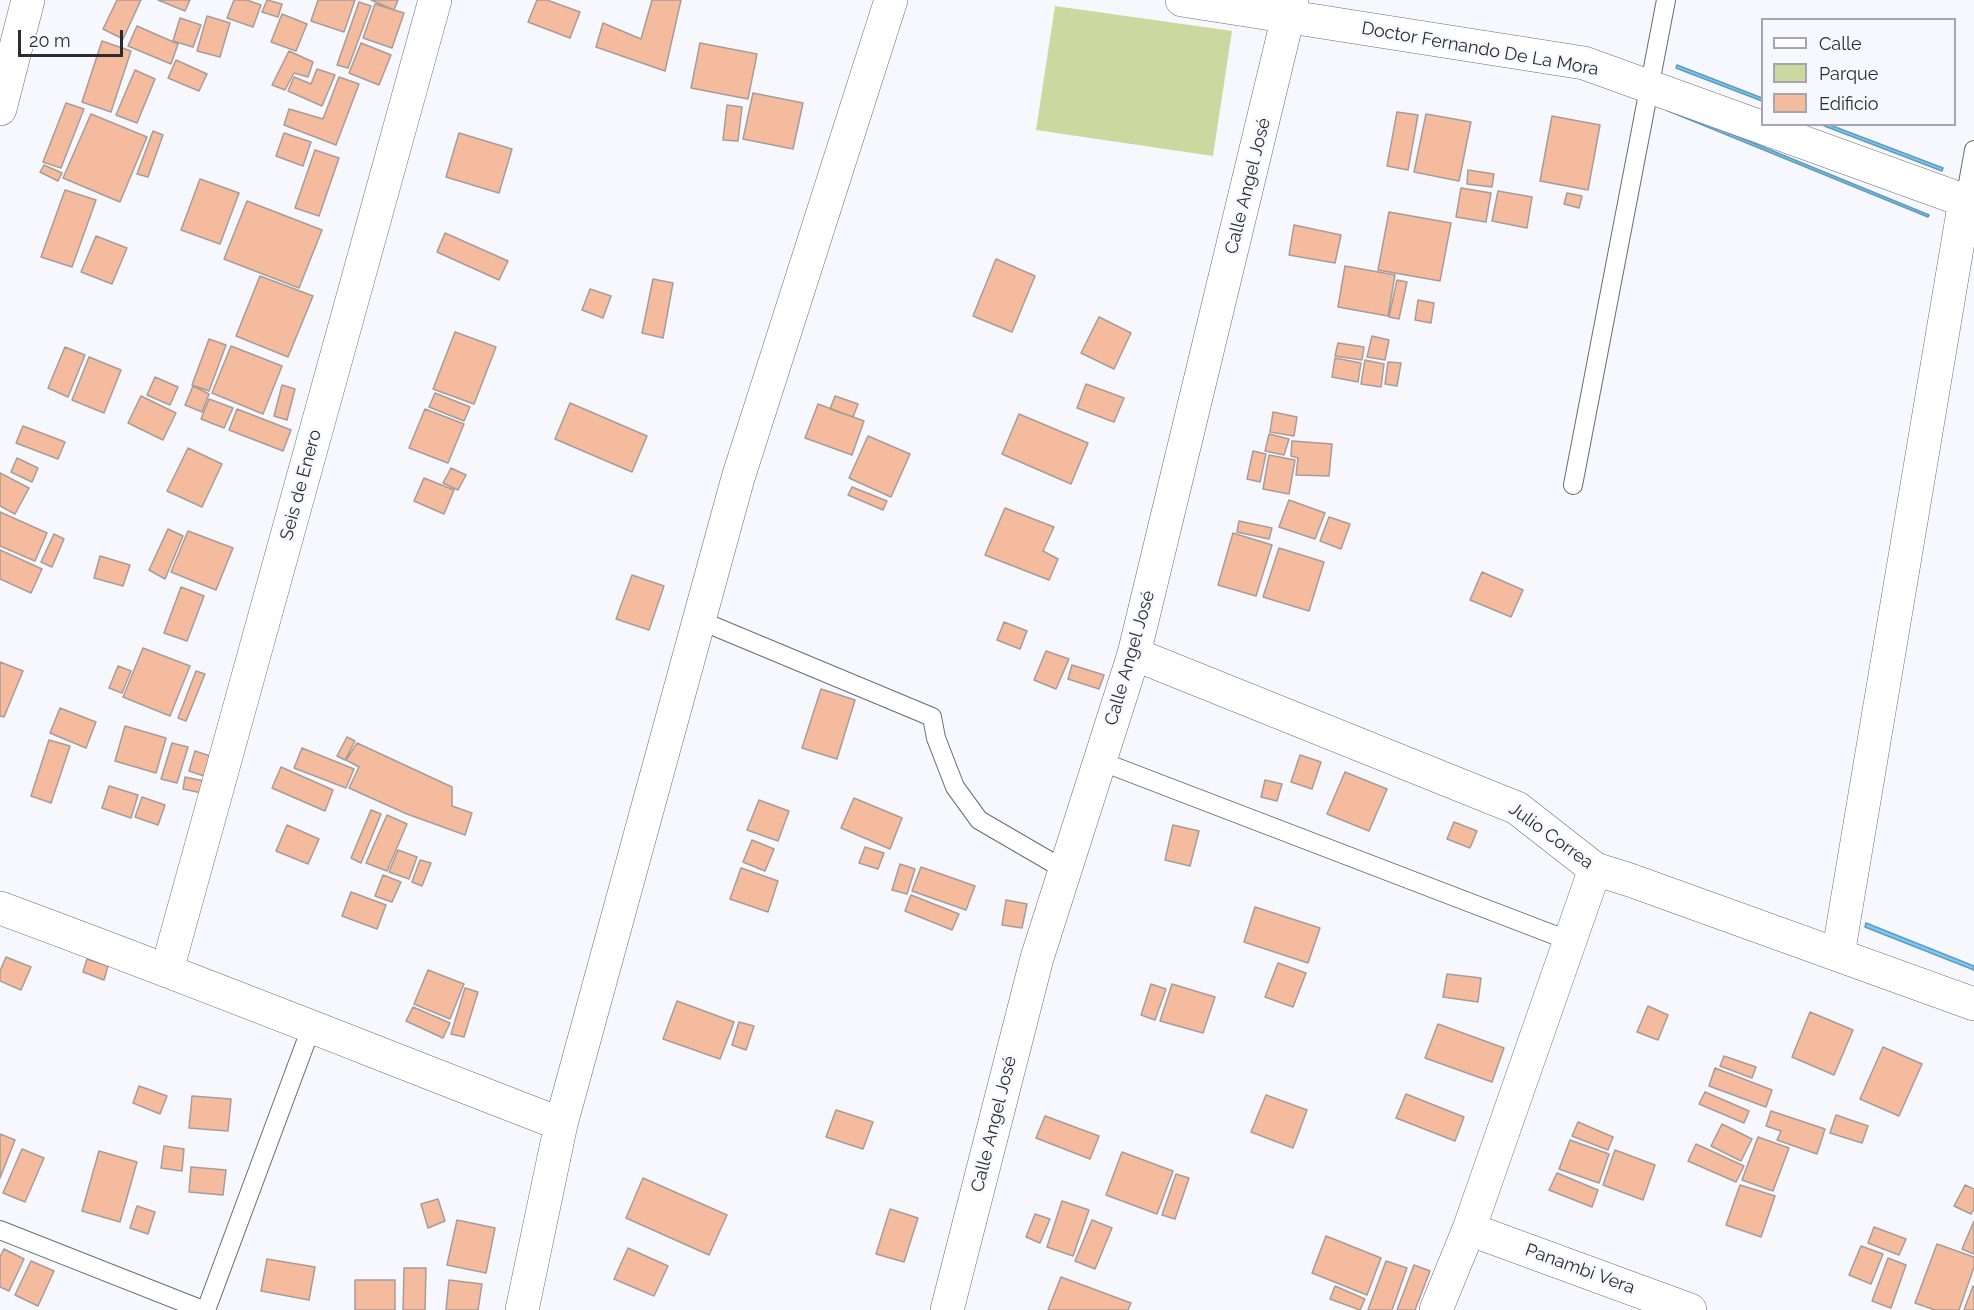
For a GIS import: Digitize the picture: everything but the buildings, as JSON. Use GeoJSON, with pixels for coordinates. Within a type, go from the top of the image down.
{"type":"FeatureCollection","features":[{"type":"Feature","properties":{"kind":"street"},"geometry":{"type":"LineString","coordinates":[[0,109],[28,0]]}},
{"type":"Feature","properties":{"kind":"street","name":"Seis de Enero"},"geometry":{"type":"LineString","coordinates":[[167,970],[435,0]]}},
{"type":"Feature","properties":{"kind":"street"},"geometry":{"type":"LineString","coordinates":[[522,1310],[561,1124],[738,478],[891,0]]}},
{"type":"Feature","properties":{"kind":"street","name":"Doctor Fernando De La Mora"},"geometry":{"type":"LineString","coordinates":[[1182,0],[1290,8],[1584,63],[1970,202]]}},
{"type":"Feature","properties":{"kind":"street","name":"Calle Angel José"},"geometry":{"type":"LineString","coordinates":[[947,1310],[1037,958],[1134,654],[1290,8]]}},
{"type":"Feature","properties":{"kind":"street"},"geometry":{"type":"LineString","coordinates":[[1838,955],[1970,202]]}},
{"type":"Feature","properties":{"kind":"street","name":"Julio Correa"},"geometry":{"type":"LineString","coordinates":[[1134,654],[1517,808],[1595,869],[1974,1004]]}},
{"type":"Feature","properties":{"kind":"street"},"geometry":{"type":"LineString","coordinates":[[1436,1310],[1469,1229],[1595,869]]}},
{"type":"Feature","properties":{"kind":"street"},"geometry":{"type":"LineString","coordinates":[[0,908],[167,970],[561,1124]]}},
{"type":"Feature","properties":{"kind":"street","name":"Panambi Vera"},"geometry":{"type":"LineString","coordinates":[[1469,1229],[1690,1310]]}},
{"type":"Feature","properties":{"kind":"lane"},"geometry":{"type":"LineString","coordinates":[[1573,485],[1666,0]]}},
{"type":"Feature","properties":{"kind":"lane"},"geometry":{"type":"LineString","coordinates":[[1970,202],[1974,150]]}},
{"type":"Feature","properties":{"kind":"lane"},"geometry":{"type":"LineString","coordinates":[[699,620],[932,717],[936,738],[955,787],[979,820],[1065,870]]}},
{"type":"Feature","properties":{"kind":"lane"},"geometry":{"type":"LineString","coordinates":[[1100,761],[1570,941]]}},
{"type":"Feature","properties":{"kind":"lane"},"geometry":{"type":"LineString","coordinates":[[0,1230],[204,1310],[311,1028]]}},
{"type":"Feature","properties":{"kind":"green space"},"geometry":{"type":"Polygon","coordinates":[[[1055,6],[1232,31],[1213,156],[1036,130],[1055,6]]]}},
{"type":"Feature","properties":{"kind":"water"},"geometry":{"type":"Polygon","coordinates":[[[1677,65],[1761,98],[1761,101],[1676,68],[1677,65]]]}},
{"type":"Feature","properties":{"kind":"water"},"geometry":{"type":"Polygon","coordinates":[[[1668,108],[1929,215],[1928,217],[1666,110],[1668,108]]]}},
{"type":"Feature","properties":{"kind":"water"},"geometry":{"type":"Polygon","coordinates":[[[1825,126],[1833,126],[1943,168],[1942,171],[1825,126]]]}},
{"type":"Feature","properties":{"kind":"water"},"geometry":{"type":"Polygon","coordinates":[[[1866,923],[1974,966],[1974,970],[1865,927],[1866,923]]]}}]}
